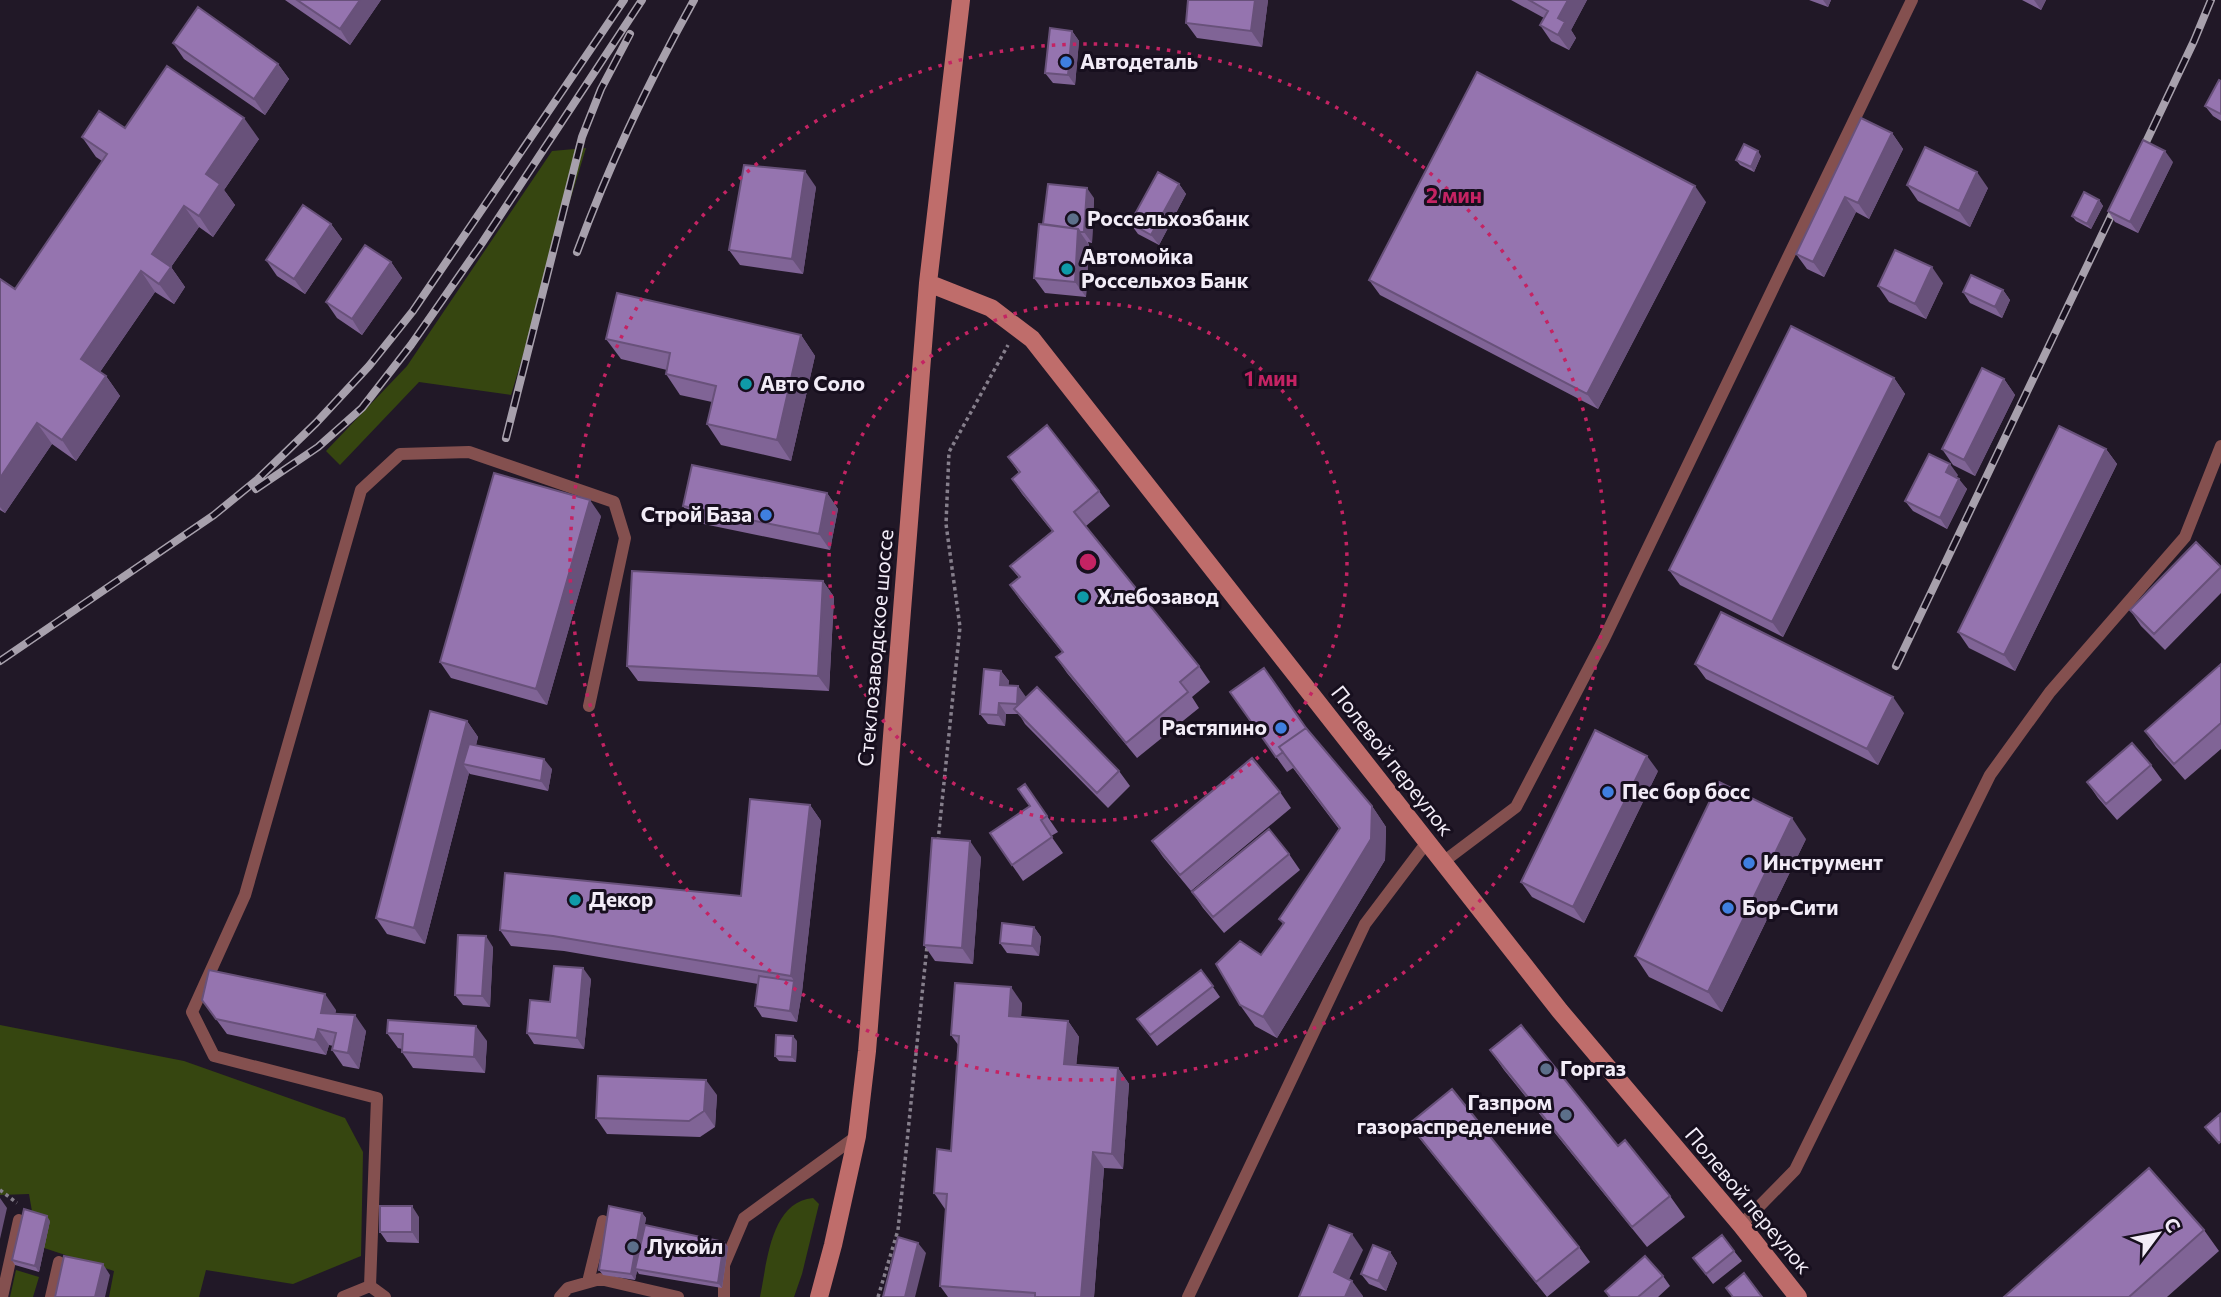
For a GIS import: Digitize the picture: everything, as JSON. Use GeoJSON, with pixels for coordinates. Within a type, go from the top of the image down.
{"type":"FeatureCollection","features":[{"type":"Feature","properties":{"kind":"street","name":"Стеклозаводское шоссе"},"geometry":{"type":"LineString","coordinates":[[819,1297],[857,1136],[868,1037],[928,283],[961,0]]}},
{"type":"Feature","properties":{"kind":"street","name":"Полевой переулок"},"geometry":{"type":"LineString","coordinates":[[928,283],[991,308],[1032,339],[1560,1011],[1741,1225],[1798,1297]]}},
{"type":"Feature","properties":{"kind":"lane"},"geometry":{"type":"LineString","coordinates":[[1443,862],[1516,807],[1604,639],[1912,0]]}},
{"type":"Feature","properties":{"kind":"lane"},"geometry":{"type":"LineString","coordinates":[[1741,1225],[1795,1170],[1990,775],[2050,692],[2185,537],[2221,446]]}},
{"type":"Feature","properties":{"kind":"lane"},"geometry":{"type":"LineString","coordinates":[[370,1286],[377,1098],[214,1056],[192,1012],[245,895],[361,490],[400,454],[469,452],[614,502],[625,538],[589,706]]}},
{"type":"Feature","properties":{"kind":"lane"},"geometry":{"type":"LineString","coordinates":[[1188,1297],[1365,924],[1427,842]]}},
{"type":"Feature","properties":{"kind":"lane"},"geometry":{"type":"LineString","coordinates":[[723,1297],[724,1265],[744,1218],[857,1136]]}},
{"type":"Feature","properties":{"kind":"lane"},"geometry":{"type":"LineString","coordinates":[[2,1297],[19,1220]]}},
{"type":"Feature","properties":{"kind":"lane"},"geometry":{"type":"LineString","coordinates":[[588,1282],[603,1221]]}},
{"type":"Feature","properties":{"kind":"lane"},"geometry":{"type":"LineString","coordinates":[[51,1297],[59,1262]]}},
{"type":"Feature","properties":{"kind":"lane"},"geometry":{"type":"LineString","coordinates":[[561,1297],[568,1288],[600,1279],[678,1297]]}},
{"type":"Feature","properties":{"kind":"lane"},"geometry":{"type":"LineString","coordinates":[[343,1297],[370,1286]]}},
{"type":"Feature","properties":{"kind":"lane"},"geometry":{"type":"LineString","coordinates":[[370,1286],[385,1297]]}},
{"type":"Feature","properties":{"kind":"path"},"geometry":{"type":"LineString","coordinates":[[938,846],[960,626],[946,524],[949,452],[1017,328]]}},
{"type":"Feature","properties":{"kind":"path"},"geometry":{"type":"LineString","coordinates":[[878,1297],[898,1230],[928,942]]}},
{"type":"Feature","properties":{"kind":"green space"},"geometry":{"type":"Polygon","coordinates":[[[586,148],[511,395],[419,382],[340,465],[326,451],[407,366],[552,151],[586,148]]]}},
{"type":"Feature","properties":{"kind":"green space"},"geometry":{"type":"Polygon","coordinates":[[[0,1025],[184,1061],[345,1118],[363,1152],[361,1256],[293,1284],[206,1270],[199,1297],[109,1297],[114,1271],[38,1246],[29,1194],[0,1195],[0,1025]]]}},
{"type":"Feature","properties":{"kind":"green space"},"geometry":{"type":"Polygon","coordinates":[[[813,1198],[819,1204],[794,1297],[760,1297],[769,1252],[779,1222],[799,1202],[813,1198]]]}},
{"type":"Feature","properties":{"kind":"green space"},"geometry":{"type":"Polygon","coordinates":[[[16,1270],[39,1277],[33,1297],[10,1297],[16,1270]]]}},
{"type":"Feature","properties":{"kind":"building"},"geometry":{"type":"Polygon","coordinates":[[[297,0],[360,0],[340,29],[297,0]]]}},
{"type":"Feature","properties":{"kind":"building"},"geometry":{"type":"Polygon","coordinates":[[[1188,0],[1255,0],[1251,31],[1186,23],[1188,0]]]}},
{"type":"Feature","properties":{"kind":"building"},"geometry":{"type":"Polygon","coordinates":[[[1529,0],[1568,0],[1558,18],[1565,22],[1558,35],[1540,25],[1548,11],[1529,0]]]}},
{"type":"Feature","properties":{"kind":"building"},"geometry":{"type":"Polygon","coordinates":[[[198,7],[278,64],[254,99],[173,43],[198,7]]]}},
{"type":"Feature","properties":{"kind":"building"},"geometry":{"type":"Polygon","coordinates":[[[1050,28],[1072,31],[1068,75],[1045,73],[1050,28]]]}},
{"type":"Feature","properties":{"kind":"building"},"geometry":{"type":"Polygon","coordinates":[[[167,66],[244,118],[206,174],[220,184],[199,216],[184,206],[152,254],[171,267],[159,284],[141,271],[81,359],[106,376],[62,440],[37,423],[0,478],[0,279],[15,289],[107,154],[82,137],[99,111],[125,128],[167,66]]]}},
{"type":"Feature","properties":{"kind":"building"},"geometry":{"type":"Polygon","coordinates":[[[1477,72],[1695,186],[1587,394],[1369,280],[1477,72]]]}},
{"type":"Feature","properties":{"kind":"building"},"geometry":{"type":"Polygon","coordinates":[[[2219,80],[2221,81],[2221,114],[2205,106],[2219,80]]]}},
{"type":"Feature","properties":{"kind":"building"},"geometry":{"type":"Polygon","coordinates":[[[1861,118],[1892,133],[1858,203],[1845,197],[1813,262],[1796,254],[1861,118]]]}},
{"type":"Feature","properties":{"kind":"building"},"geometry":{"type":"Polygon","coordinates":[[[2143,140],[2165,151],[2130,222],[2108,211],[2143,140]]]}},
{"type":"Feature","properties":{"kind":"building"},"geometry":{"type":"Polygon","coordinates":[[[1744,144],[1758,151],[1751,167],[1736,160],[1744,144]]]}},
{"type":"Feature","properties":{"kind":"building"},"geometry":{"type":"Polygon","coordinates":[[[1925,147],[1977,172],[1959,211],[1907,185],[1925,147]]]}},
{"type":"Feature","properties":{"kind":"building"},"geometry":{"type":"Polygon","coordinates":[[[744,165],[805,171],[792,259],[729,250],[744,165]]]}},
{"type":"Feature","properties":{"kind":"building"},"geometry":{"type":"Polygon","coordinates":[[[1158,172],[1179,184],[1151,235],[1130,223],[1158,172]]]}},
{"type":"Feature","properties":{"kind":"building"},"geometry":{"type":"Polygon","coordinates":[[[1048,184],[1087,188],[1084,232],[1043,224],[1048,184]]]}},
{"type":"Feature","properties":{"kind":"building"},"geometry":{"type":"Polygon","coordinates":[[[2084,192],[2099,200],[2087,224],[2072,216],[2084,192]]]}},
{"type":"Feature","properties":{"kind":"building"},"geometry":{"type":"Polygon","coordinates":[[[303,205],[331,224],[294,279],[266,260],[303,205]]]}},
{"type":"Feature","properties":{"kind":"building"},"geometry":{"type":"Polygon","coordinates":[[[1039,224],[1078,229],[1075,282],[1034,278],[1039,224]]]}},
{"type":"Feature","properties":{"kind":"building"},"geometry":{"type":"Polygon","coordinates":[[[365,245],[391,262],[352,319],[326,302],[365,245]]]}},
{"type":"Feature","properties":{"kind":"building"},"geometry":{"type":"Polygon","coordinates":[[[1895,250],[1932,267],[1915,304],[1878,286],[1895,250]]]}},
{"type":"Feature","properties":{"kind":"building"},"geometry":{"type":"Polygon","coordinates":[[[1971,275],[2003,290],[1995,307],[1963,292],[1971,275]]]}},
{"type":"Feature","properties":{"kind":"building","name":"Авто Соло"},"geometry":{"type":"Polygon","coordinates":[[[617,293],[801,335],[777,440],[707,424],[716,386],[666,374],[670,353],[606,339],[617,293]]]}},
{"type":"Feature","properties":{"kind":"building"},"geometry":{"type":"Polygon","coordinates":[[[1791,326],[1894,378],[1772,622],[1669,570],[1791,326]]]}},
{"type":"Feature","properties":{"kind":"building"},"geometry":{"type":"Polygon","coordinates":[[[1982,368],[2004,379],[1964,460],[1942,449],[1982,368]]]}},
{"type":"Feature","properties":{"kind":"building","name":"Хлебозавод"},"geometry":{"type":"Polygon","coordinates":[[[1047,425],[1099,491],[1074,512],[1199,666],[1180,682],[1188,692],[1126,743],[1056,657],[1063,652],[1010,585],[1020,577],[1010,566],[1053,531],[1012,479],[1020,472],[1008,457],[1047,425]]]}},
{"type":"Feature","properties":{"kind":"building"},"geometry":{"type":"Polygon","coordinates":[[[2059,426],[2106,449],[2004,655],[1958,632],[2059,426]]]}},
{"type":"Feature","properties":{"kind":"building"},"geometry":{"type":"Polygon","coordinates":[[[1929,454],[1950,464],[1946,472],[1959,479],[1940,518],[1905,501],[1929,454]]]}},
{"type":"Feature","properties":{"kind":"building","name":"Строй База"},"geometry":{"type":"Polygon","coordinates":[[[692,465],[827,493],[819,534],[683,506],[692,465]]]}},
{"type":"Feature","properties":{"kind":"building"},"geometry":{"type":"Polygon","coordinates":[[[494,473],[590,500],[536,689],[440,662],[494,473]]]}},
{"type":"Feature","properties":{"kind":"building"},"geometry":{"type":"Polygon","coordinates":[[[2196,542],[2221,567],[2154,634],[2130,610],[2196,542]]]}},
{"type":"Feature","properties":{"kind":"building"},"geometry":{"type":"Polygon","coordinates":[[[632,571],[823,581],[818,676],[627,666],[632,571]]]}},
{"type":"Feature","properties":{"kind":"building"},"geometry":{"type":"Polygon","coordinates":[[[1721,612],[1893,697],[1867,749],[1695,664],[1721,612]]]}},
{"type":"Feature","properties":{"kind":"building"},"geometry":{"type":"Polygon","coordinates":[[[2221,664],[2221,723],[2174,764],[2145,731],[2221,664]]]}},
{"type":"Feature","properties":{"kind":"building","name":"Растяпино"},"geometry":{"type":"Polygon","coordinates":[[[1264,668],[1306,728],[1279,747],[1283,752],[1276,757],[1230,692],[1264,668]]]}},
{"type":"Feature","properties":{"kind":"building"},"geometry":{"type":"Polygon","coordinates":[[[984,669],[1001,671],[1000,685],[1018,686],[1017,704],[999,703],[998,715],[980,714],[984,669]]]}},
{"type":"Feature","properties":{"kind":"building"},"geometry":{"type":"Polygon","coordinates":[[[1037,687],[1119,771],[1097,793],[1014,709],[1037,687]]]}},
{"type":"Feature","properties":{"kind":"building"},"geometry":{"type":"Polygon","coordinates":[[[430,711],[467,721],[414,928],[376,918],[430,711]]]}},
{"type":"Feature","properties":{"kind":"building"},"geometry":{"type":"Polygon","coordinates":[[[1306,728],[1372,806],[1371,839],[1263,1017],[1240,1005],[1216,964],[1240,941],[1261,955],[1284,923],[1279,919],[1340,828],[1279,747],[1306,728]]]}},
{"type":"Feature","properties":{"kind":"building"},"geometry":{"type":"Polygon","coordinates":[[[1595,730],[1647,756],[1573,907],[1521,882],[1595,730]]]}},
{"type":"Feature","properties":{"kind":"building"},"geometry":{"type":"Polygon","coordinates":[[[2132,743],[2151,765],[2106,804],[2087,782],[2132,743]]]}},
{"type":"Feature","properties":{"kind":"building"},"geometry":{"type":"Polygon","coordinates":[[[469,744],[544,759],[541,781],[463,764],[469,744]]]}},
{"type":"Feature","properties":{"kind":"building"},"geometry":{"type":"Polygon","coordinates":[[[1252,758],[1280,792],[1180,875],[1152,841],[1252,758]]]}},
{"type":"Feature","properties":{"kind":"building","name":"Бор-Сити"},"geometry":{"type":"Polygon","coordinates":[[[1719,782],[1792,818],[1708,992],[1635,956],[1719,782]]]}},
{"type":"Feature","properties":{"kind":"building"},"geometry":{"type":"Polygon","coordinates":[[[1025,784],[1047,816],[1041,820],[1052,837],[1012,865],[990,833],[1030,806],[1018,789],[1025,784]]]}},
{"type":"Feature","properties":{"kind":"building","name":"Декор"},"geometry":{"type":"Polygon","coordinates":[[[750,799],[810,805],[791,976],[553,936],[500,930],[505,873],[741,896],[750,799]]]}},
{"type":"Feature","properties":{"kind":"building"},"geometry":{"type":"Polygon","coordinates":[[[1269,829],[1289,854],[1213,917],[1192,892],[1269,829]]]}},
{"type":"Feature","properties":{"kind":"building"},"geometry":{"type":"Polygon","coordinates":[[[932,838],[970,841],[962,948],[924,945],[932,838]]]}},
{"type":"Feature","properties":{"kind":"building"},"geometry":{"type":"Polygon","coordinates":[[[1002,923],[1034,927],[1032,946],[1000,943],[1002,923]]]}},
{"type":"Feature","properties":{"kind":"building"},"geometry":{"type":"Polygon","coordinates":[[[458,935],[486,936],[482,996],[455,995],[458,935]]]}},
{"type":"Feature","properties":{"kind":"building"},"geometry":{"type":"Polygon","coordinates":[[[554,966],[583,968],[577,1038],[527,1033],[530,1000],[550,1002],[554,966]]]}},
{"type":"Feature","properties":{"kind":"building"},"geometry":{"type":"Polygon","coordinates":[[[209,970],[325,994],[321,1013],[355,1015],[348,1053],[332,1050],[336,1033],[318,1029],[315,1040],[216,1019],[202,1000],[209,970]]]}},
{"type":"Feature","properties":{"kind":"building"},"geometry":{"type":"Polygon","coordinates":[[[1201,970],[1213,986],[1150,1035],[1137,1019],[1201,970]]]}},
{"type":"Feature","properties":{"kind":"building"},"geometry":{"type":"Polygon","coordinates":[[[759,976],[794,981],[790,1011],[755,1006],[759,976]]]}},
{"type":"Feature","properties":{"kind":"building"},"geometry":{"type":"Polygon","coordinates":[[[955,983],[1011,987],[1009,1016],[1068,1021],[1064,1064],[1118,1068],[1112,1154],[1093,1152],[1081,1297],[1035,1297],[1035,1293],[940,1286],[947,1194],[934,1193],[937,1149],[951,1151],[959,1036],[951,1035],[955,983]]]}},
{"type":"Feature","properties":{"kind":"building"},"geometry":{"type":"Polygon","coordinates":[[[388,1020],[476,1026],[474,1057],[402,1052],[403,1034],[387,1033],[388,1020]]]}},
{"type":"Feature","properties":{"kind":"building","name":"Газпром газораспределение"},"geometry":{"type":"Polygon","coordinates":[[[1521,1025],[1618,1146],[1625,1140],[1670,1196],[1632,1227],[1490,1050],[1521,1025]]]}},
{"type":"Feature","properties":{"kind":"building"},"geometry":{"type":"Polygon","coordinates":[[[776,1035],[793,1036],[792,1057],[775,1056],[776,1035]]]}},
{"type":"Feature","properties":{"kind":"building"},"geometry":{"type":"Polygon","coordinates":[[[598,1076],[706,1080],[704,1111],[689,1121],[596,1118],[598,1076]]]}},
{"type":"Feature","properties":{"kind":"building"},"geometry":{"type":"Polygon","coordinates":[[[1452,1089],[1579,1247],[1536,1282],[1409,1124],[1452,1089]]]}},
{"type":"Feature","properties":{"kind":"building"},"geometry":{"type":"Polygon","coordinates":[[[2220,1114],[2221,1141],[2219,1143],[2205,1127],[2220,1114]]]}},
{"type":"Feature","properties":{"kind":"building"},"geometry":{"type":"Polygon","coordinates":[[[2149,1168],[2204,1230],[2129,1297],[2004,1297],[2149,1168]]]}},
{"type":"Feature","properties":{"kind":"building"},"geometry":{"type":"Polygon","coordinates":[[[380,1206],[412,1206],[412,1232],[380,1232],[380,1206]]]}},
{"type":"Feature","properties":{"kind":"building"},"geometry":{"type":"Polygon","coordinates":[[[609,1206],[642,1213],[631,1274],[599,1270],[609,1206]]]}},
{"type":"Feature","properties":{"kind":"building"},"geometry":{"type":"Polygon","coordinates":[[[24,1209],[47,1216],[35,1266],[12,1260],[24,1209]]]}},
{"type":"Feature","properties":{"kind":"building"},"geometry":{"type":"Polygon","coordinates":[[[645,1225],[724,1242],[718,1283],[635,1269],[645,1225]]]}},
{"type":"Feature","properties":{"kind":"building"},"geometry":{"type":"Polygon","coordinates":[[[1329,1225],[1352,1234],[1334,1272],[1352,1281],[1345,1297],[1299,1297],[1329,1225]]]}},
{"type":"Feature","properties":{"kind":"building"},"geometry":{"type":"Polygon","coordinates":[[[1722,1235],[1734,1251],[1706,1274],[1693,1258],[1722,1235]]]}},
{"type":"Feature","properties":{"kind":"building"},"geometry":{"type":"Polygon","coordinates":[[[898,1237],[918,1243],[905,1297],[883,1297],[898,1237]]]}},
{"type":"Feature","properties":{"kind":"building"},"geometry":{"type":"Polygon","coordinates":[[[1373,1245],[1390,1252],[1378,1281],[1361,1274],[1373,1245]]]}},
{"type":"Feature","properties":{"kind":"building"},"geometry":{"type":"Polygon","coordinates":[[[64,1256],[103,1264],[95,1297],[55,1297],[64,1256]]]}},
{"type":"Feature","properties":{"kind":"building"},"geometry":{"type":"Polygon","coordinates":[[[1645,1256],[1663,1276],[1638,1297],[1610,1297],[1605,1291],[1645,1256]]]}},
{"type":"Feature","properties":{"kind":"building"},"geometry":{"type":"Polygon","coordinates":[[[1744,1273],[1762,1297],[1733,1297],[1726,1288],[1744,1273]]]}},
{"type":"Feature","properties":{"kind":"railway"},"geometry":{"type":"LineString","coordinates":[[0,661],[214,515],[258,479],[316,423],[369,366],[413,311],[624,0]]}},
{"type":"Feature","properties":{"kind":"railway"},"geometry":{"type":"LineString","coordinates":[[256,489],[318,447],[362,408],[411,345],[482,243],[642,0]]}},
{"type":"Feature","properties":{"kind":"railway"},"geometry":{"type":"LineString","coordinates":[[577,252],[602,187],[631,124],[694,0]]}},
{"type":"Feature","properties":{"kind":"railway"},"geometry":{"type":"LineString","coordinates":[[2138,159],[2211,0]]}},
{"type":"Feature","properties":{"kind":"railway"},"geometry":{"type":"LineString","coordinates":[[506,438],[582,137],[601,89],[630,34]]}},
{"type":"Feature","properties":{"kind":"railway"},"geometry":{"type":"LineString","coordinates":[[1896,666],[2120,197]]}},
{"type":"Feature","properties":{"kind":"place","name":"Автодеталь"},"geometry":{"type":"Point","coordinates":[1066,62]}},
{"type":"Feature","properties":{"kind":"place","name":"Россельхозбанк"},"geometry":{"type":"Point","coordinates":[1073,219]}},
{"type":"Feature","properties":{"kind":"place","name":"Автомойка Россельхоз Банк"},"geometry":{"type":"Point","coordinates":[1067,269]}},
{"type":"Feature","properties":{"kind":"place","name":"Авто Соло"},"geometry":{"type":"Point","coordinates":[746,384]}},
{"type":"Feature","properties":{"kind":"place","name":"Строй База"},"geometry":{"type":"Point","coordinates":[766,515]}},
{"type":"Feature","properties":{"kind":"place","name":"Хлебозавод"},"geometry":{"type":"Point","coordinates":[1083,597]}},
{"type":"Feature","properties":{"kind":"place","name":"Растяпино"},"geometry":{"type":"Point","coordinates":[1281,728]}},
{"type":"Feature","properties":{"kind":"place","name":"Пес бор босс"},"geometry":{"type":"Point","coordinates":[1608,792]}},
{"type":"Feature","properties":{"kind":"place","name":"Инструмент"},"geometry":{"type":"Point","coordinates":[1749,863]}},
{"type":"Feature","properties":{"kind":"place","name":"Декор"},"geometry":{"type":"Point","coordinates":[575,900]}},
{"type":"Feature","properties":{"kind":"place","name":"Бор-Сити"},"geometry":{"type":"Point","coordinates":[1728,908]}},
{"type":"Feature","properties":{"kind":"place","name":"Горгаз"},"geometry":{"type":"Point","coordinates":[1546,1069]}},
{"type":"Feature","properties":{"kind":"place","name":"Газпром газораспределение"},"geometry":{"type":"Point","coordinates":[1566,1115]}},
{"type":"Feature","properties":{"kind":"place","name":"Лукойл"},"geometry":{"type":"Point","coordinates":[633,1247]}}]}
